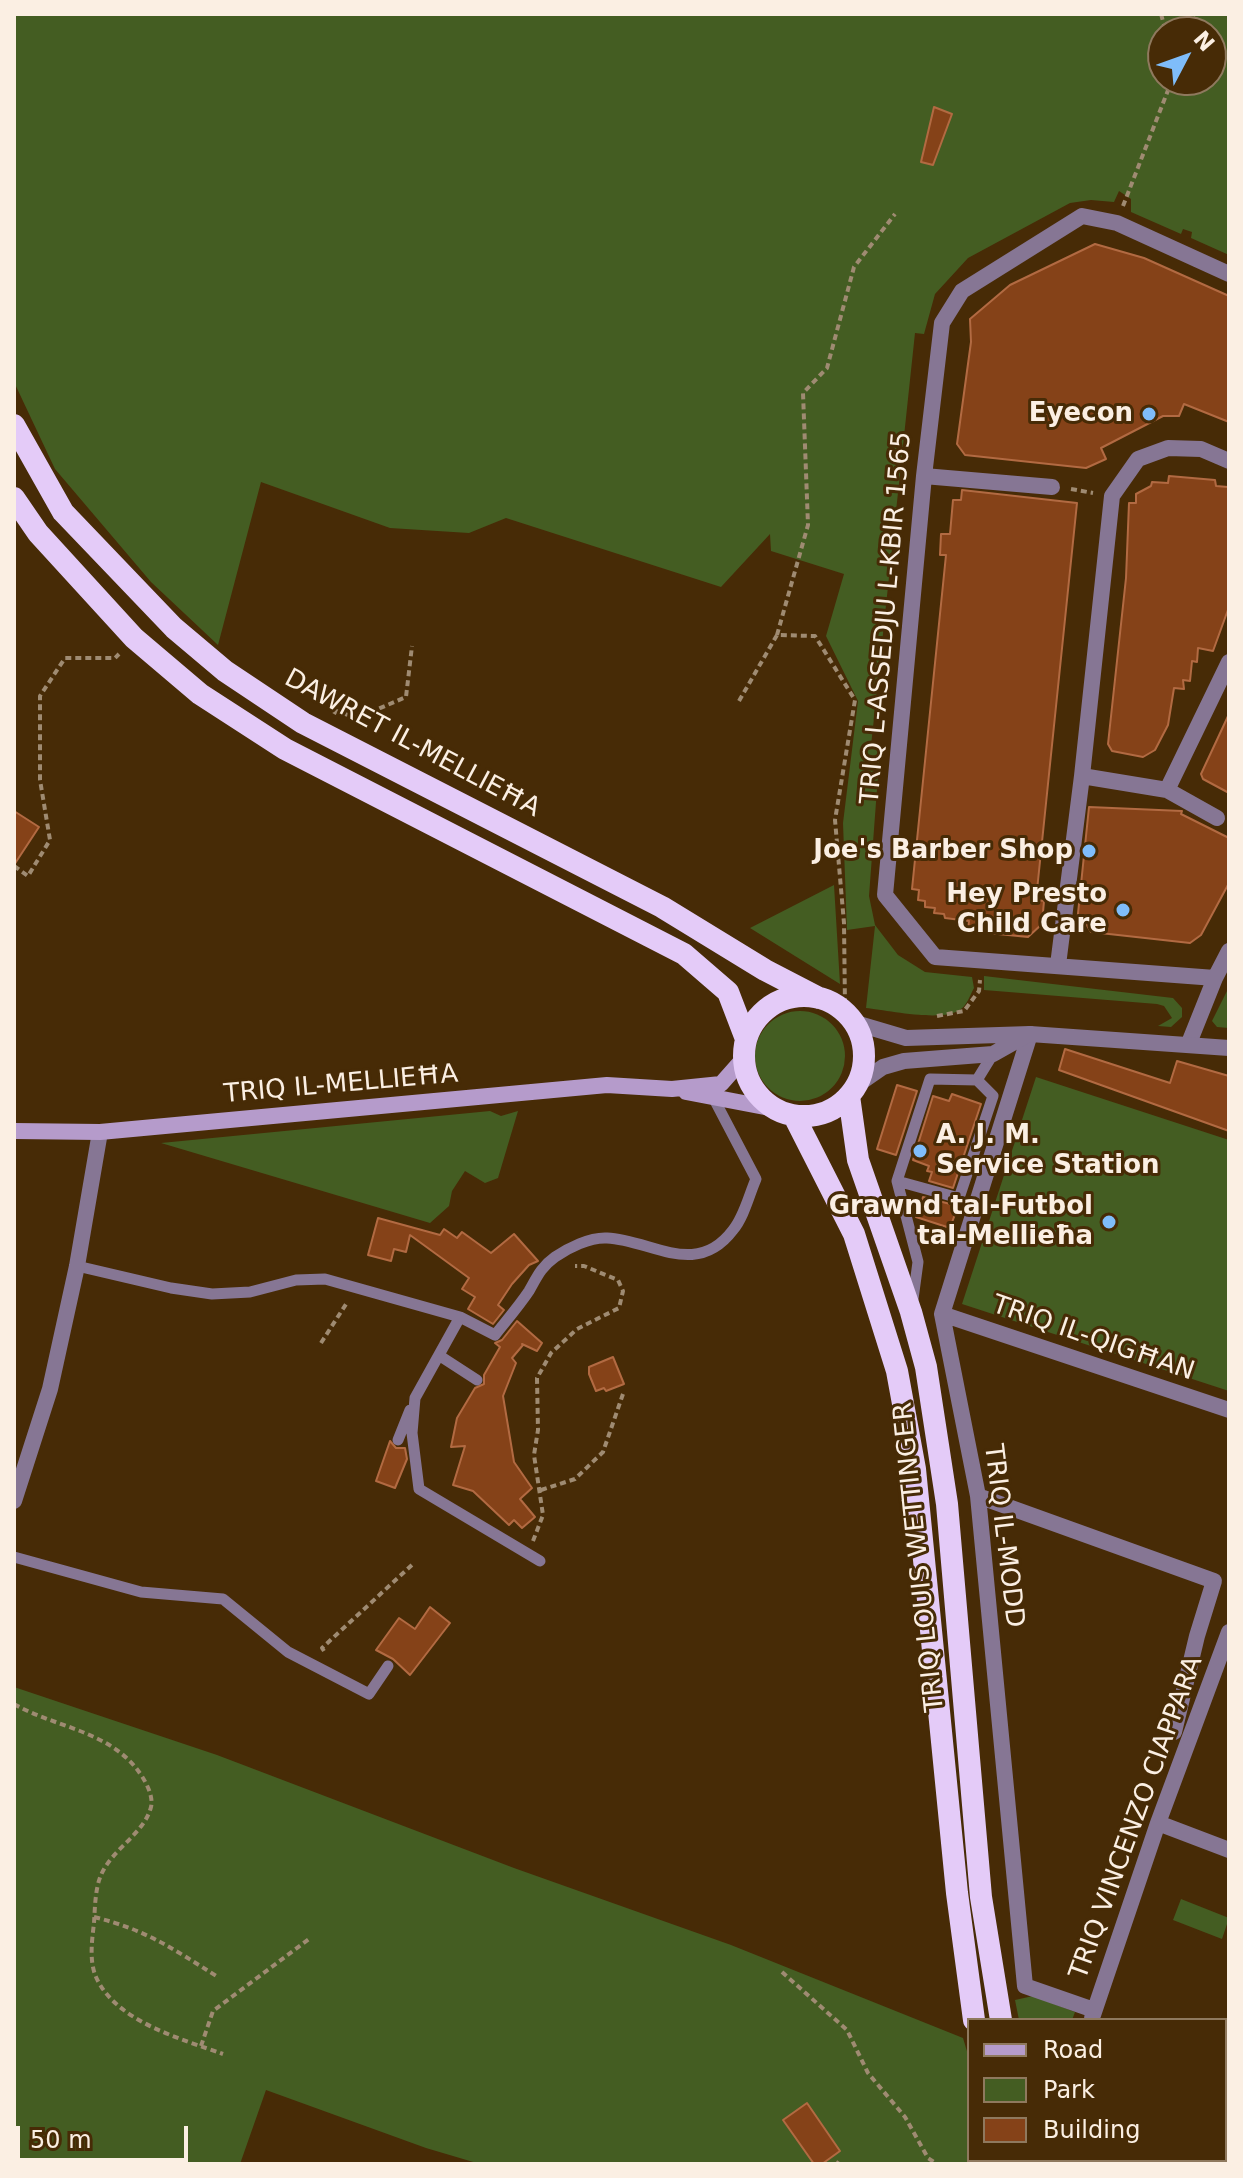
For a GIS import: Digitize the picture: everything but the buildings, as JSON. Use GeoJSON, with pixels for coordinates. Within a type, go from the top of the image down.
{"type":"FeatureCollection","features":[{"type":"Feature","properties":{"kind":"highway","name":"DAWRET IL-MELLIEĦA"},"geometry":{"type":"LineString","coordinates":[[14,425],[63,512],[174,628],[225,671],[303,723],[662,907],[765,970],[819,998]]}},
{"type":"Feature","properties":{"kind":"highway"},"geometry":{"type":"LineString","coordinates":[[14,498],[38,533],[134,638],[200,694],[285,749],[684,954],[728,992],[745,1049],[747,1075],[759,1096],[784,1112],[816,1115],[831,1110],[853,1091],[863,1066],[863,1045],[848,1017],[819,998],[795,997],[775,1003],[758,1017],[745,1049]]}},
{"type":"Feature","properties":{"kind":"highway","name":"TRIQ LOUIS WETTINGER"},"geometry":{"type":"LineString","coordinates":[[853,1091],[858,1160],[911,1312],[926,1367],[947,1504],[981,1897],[1001,2018]]}},
{"type":"Feature","properties":{"kind":"highway","name":"TRIQ LOUIS WETTINGER"},"geometry":{"type":"LineString","coordinates":[[784,1112],[854,1234],[897,1371],[915,1469],[957,1893],[974,2018]]}},
{"type":"Feature","properties":{"kind":"main road","name":"TRIQ IL-MELLIEĦA"},"geometry":{"type":"LineString","coordinates":[[14,1131],[100,1132],[607,1085],[672,1089],[721,1084],[745,1049]]}},
{"type":"Feature","properties":{"kind":"main road","name":"TRIQ IL-MELLIEĦA"},"geometry":{"type":"LineString","coordinates":[[672,1089],[784,1112]]}},
{"type":"Feature","properties":{"kind":"street","name":"TRIQ L-ASSEDJU L-KBIR 1565"},"geometry":{"type":"LineString","coordinates":[[1215,978],[935,957],[885,895],[924,476],[942,323],[962,291],[1082,216],[1117,223],[1229,274]]}},
{"type":"Feature","properties":{"kind":"street"},"geometry":{"type":"LineString","coordinates":[[1058,965],[1112,496],[1138,459],[1168,448],[1201,449],[1229,461]]}},
{"type":"Feature","properties":{"kind":"street"},"geometry":{"type":"LineString","coordinates":[[924,476],[1052,487]]}},
{"type":"Feature","properties":{"kind":"street"},"geometry":{"type":"LineString","coordinates":[[1167,790],[1229,662]]}},
{"type":"Feature","properties":{"kind":"street"},"geometry":{"type":"LineString","coordinates":[[1082,776],[1167,790],[1217,818]]}},
{"type":"Feature","properties":{"kind":"street"},"geometry":{"type":"LineString","coordinates":[[1189,1043],[1229,951]]}},
{"type":"Feature","properties":{"kind":"street"},"geometry":{"type":"LineString","coordinates":[[848,1017],[906,1038],[1030,1034],[1229,1048]]}},
{"type":"Feature","properties":{"kind":"street"},"geometry":{"type":"LineString","coordinates":[[853,1091],[883,1067],[904,1061],[993,1054],[1030,1034]]}},
{"type":"Feature","properties":{"kind":"street","name":"TRIQ IL-MODD"},"geometry":{"type":"LineString","coordinates":[[1030,1034],[942,1314],[978,1496],[1025,1986],[1093,2015]]}},
{"type":"Feature","properties":{"kind":"street"},"geometry":{"type":"LineString","coordinates":[[14,1501],[50,1389],[77,1266],[100,1132]]}},
{"type":"Feature","properties":{"kind":"street","name":"TRIQ IL-QIGĦAN"},"geometry":{"type":"LineString","coordinates":[[942,1314],[1229,1410]]}},
{"type":"Feature","properties":{"kind":"street"},"geometry":{"type":"LineString","coordinates":[[978,1496],[1214,1581],[1174,1732]]}},
{"type":"Feature","properties":{"kind":"street","name":"TRIQ VINCENZO CIAPPARA"},"geometry":{"type":"LineString","coordinates":[[1093,2015],[1158,1823],[1229,1632]]}},
{"type":"Feature","properties":{"kind":"street"},"geometry":{"type":"LineString","coordinates":[[1158,1823],[1229,1850]]}},
{"type":"Feature","properties":{"kind":"lane"},"geometry":{"type":"LineString","coordinates":[[977,1080],[993,1054]]}},
{"type":"Feature","properties":{"kind":"lane"},"geometry":{"type":"LineString","coordinates":[[897,1181],[959,1198],[993,1096],[977,1080],[930,1079],[897,1181],[918,1262],[911,1312]]}},
{"type":"Feature","properties":{"kind":"lane"},"geometry":{"type":"LineString","coordinates":[[77,1266],[171,1288],[212,1294],[250,1292],[296,1280],[325,1279],[460,1317],[495,1335],[545,1265],[571,1248],[603,1238],[687,1256],[710,1248],[728,1236],[735,1228],[756,1179],[714,1099]]}},
{"type":"Feature","properties":{"kind":"lane"},"geometry":{"type":"LineString","coordinates":[[398,1440],[415,1398],[460,1317]]}},
{"type":"Feature","properties":{"kind":"lane"},"geometry":{"type":"LineString","coordinates":[[440,1356],[477,1380]]}},
{"type":"Feature","properties":{"kind":"lane"},"geometry":{"type":"LineString","coordinates":[[415,1398],[412,1433],[419,1489],[540,1561]]}},
{"type":"Feature","properties":{"kind":"lane"},"geometry":{"type":"LineString","coordinates":[[14,1557],[141,1592],[223,1599],[288,1652],[369,1694],[388,1666]]}},
{"type":"Feature","properties":{"kind":"path"},"geometry":{"type":"LineString","coordinates":[[1117,223],[1166,96]]}},
{"type":"Feature","properties":{"kind":"path"},"geometry":{"type":"LineString","coordinates":[[739,701],[777,635],[808,525],[803,393],[827,368],[854,267],[895,214]]}},
{"type":"Feature","properties":{"kind":"path"},"geometry":{"type":"LineString","coordinates":[[1052,487],[1112,496]]}},
{"type":"Feature","properties":{"kind":"path"},"geometry":{"type":"LineString","coordinates":[[777,635],[815,636],[855,700],[835,820],[848,1017]]}},
{"type":"Feature","properties":{"kind":"path"},"geometry":{"type":"LineString","coordinates":[[14,866],[28,876],[50,840],[40,780],[40,696],[65,658],[115,658],[134,638]]}},
{"type":"Feature","properties":{"kind":"path"},"geometry":{"type":"LineString","coordinates":[[323,733],[336,711],[357,718],[406,697],[412,646]]}},
{"type":"Feature","properties":{"kind":"path"},"geometry":{"type":"LineString","coordinates":[[964,1011],[979,991],[983,962]]}},
{"type":"Feature","properties":{"kind":"path"},"geometry":{"type":"LineString","coordinates":[[529,1555],[543,1515],[534,1455],[538,1430],[537,1378],[551,1353],[577,1329],[619,1308],[623,1291],[618,1280],[584,1266],[545,1265]]}},
{"type":"Feature","properties":{"kind":"path"},"geometry":{"type":"LineString","coordinates":[[321,1343],[355,1289]]}},
{"type":"Feature","properties":{"kind":"path"},"geometry":{"type":"LineString","coordinates":[[541,1490],[575,1479],[603,1452],[624,1391]]}},
{"type":"Feature","properties":{"kind":"path"},"geometry":{"type":"LineString","coordinates":[[338,1678],[322,1648],[414,1563]]}},
{"type":"Feature","properties":{"kind":"path"},"geometry":{"type":"LineString","coordinates":[[14,1704],[88,1733],[123,1755],[137,1769],[148,1787],[152,1801],[150,1811],[110,1858],[100,1877],[91,1949],[96,1977],[111,1999],[134,2017],[165,2033],[223,2054]]}},
{"type":"Feature","properties":{"kind":"path"},"geometry":{"type":"LineString","coordinates":[[94,1917],[127,1925],[157,1938],[218,1977]]}},
{"type":"Feature","properties":{"kind":"path"},"geometry":{"type":"LineString","coordinates":[[201,2046],[213,2011],[309,1939]]}},
{"type":"Feature","properties":{"kind":"path"},"geometry":{"type":"LineString","coordinates":[[782,1972],[847,2030],[868,2073],[905,2117],[928,2158],[937,2164]]}},
{"type":"Feature","properties":{"kind":"green space"},"geometry":{"type":"Polygon","coordinates":[[[14,14],[1229,14],[1229,255],[1191,238],[1192,232],[1183,229],[1181,234],[1131,212],[1131,199],[1119,191],[1114,202],[1091,200],[1070,203],[968,258],[935,294],[924,334],[915,333],[871,746],[880,749],[869,896],[875,925],[898,955],[925,972],[972,977],[974,988],[968,1000],[953,1013],[929,1015],[866,1008],[875,926],[847,930],[843,823],[858,701],[826,636],[844,574],[771,551],[770,534],[721,587],[506,518],[469,533],[390,528],[261,482],[218,645],[151,582],[55,469],[14,382],[14,14]]]}},
{"type":"Feature","properties":{"kind":"green space"},"geometry":{"type":"Polygon","coordinates":[[[834,885],[840,984],[750,928],[834,885]]]}},
{"type":"Feature","properties":{"kind":"green space"},"geometry":{"type":"Polygon","coordinates":[[[984,976],[1173,998],[1182,1008],[1182,1017],[1171,1027],[1158,1026],[1172,1018],[1164,1006],[1157,1004],[984,990],[984,976]]]}},
{"type":"Feature","properties":{"kind":"green space"},"geometry":{"type":"Polygon","coordinates":[[[1229,987],[1229,1028],[1217,1027],[1212,1021],[1229,987]]]}},
{"type":"Feature","properties":{"kind":"green space"},"geometry":{"type":"Polygon","coordinates":[[[800,1011],[817,1014],[832,1024],[842,1039],[845,1056],[842,1073],[832,1088],[817,1098],[800,1101],[783,1098],[768,1088],[758,1073],[755,1056],[758,1039],[768,1024],[783,1014],[800,1011]]]}},
{"type":"Feature","properties":{"kind":"green space","name":"Grawnd tal-Futbol tal-Mellieħa"},"geometry":{"type":"Polygon","coordinates":[[[1036,1077],[1229,1140],[1229,1391],[962,1304],[1036,1077]]]}},
{"type":"Feature","properties":{"kind":"green space"},"geometry":{"type":"Polygon","coordinates":[[[490,1111],[501,1116],[518,1111],[498,1178],[485,1183],[465,1171],[452,1191],[449,1206],[430,1223],[161,1143],[490,1111]]]}},
{"type":"Feature","properties":{"kind":"green space"},"geometry":{"type":"Polygon","coordinates":[[[14,1687],[217,1755],[514,1868],[731,1945],[963,2038],[967,2051],[967,2162],[1000,2164],[480,2164],[426,2148],[266,2090],[240,2164],[14,2164],[14,1687]]]}},
{"type":"Feature","properties":{"kind":"green space"},"geometry":{"type":"Polygon","coordinates":[[[1181,1899],[1229,1918],[1222,1939],[1173,1920],[1181,1899]]]}},
{"type":"Feature","properties":{"kind":"green space"},"geometry":{"type":"Polygon","coordinates":[[[1033,1996],[1075,2012],[1073,2018],[1019,2018],[1015,2000],[1033,1996]]]}},
{"type":"Feature","properties":{"kind":"place","name":"Eyecon"},"geometry":{"type":"Point","coordinates":[1149,414]}},
{"type":"Feature","properties":{"kind":"place","name":"Joe's Barber Shop"},"geometry":{"type":"Point","coordinates":[1089,851]}},
{"type":"Feature","properties":{"kind":"place","name":"Hey Presto Child Care"},"geometry":{"type":"Point","coordinates":[1123,910]}},
{"type":"Feature","properties":{"kind":"place","name":"A. J. M. Service Station"},"geometry":{"type":"Point","coordinates":[920,1151]}},
{"type":"Feature","properties":{"kind":"place","name":"Grawnd tal-Futbol tal-Mellieħa"},"geometry":{"type":"Point","coordinates":[1109,1222]}}]}
